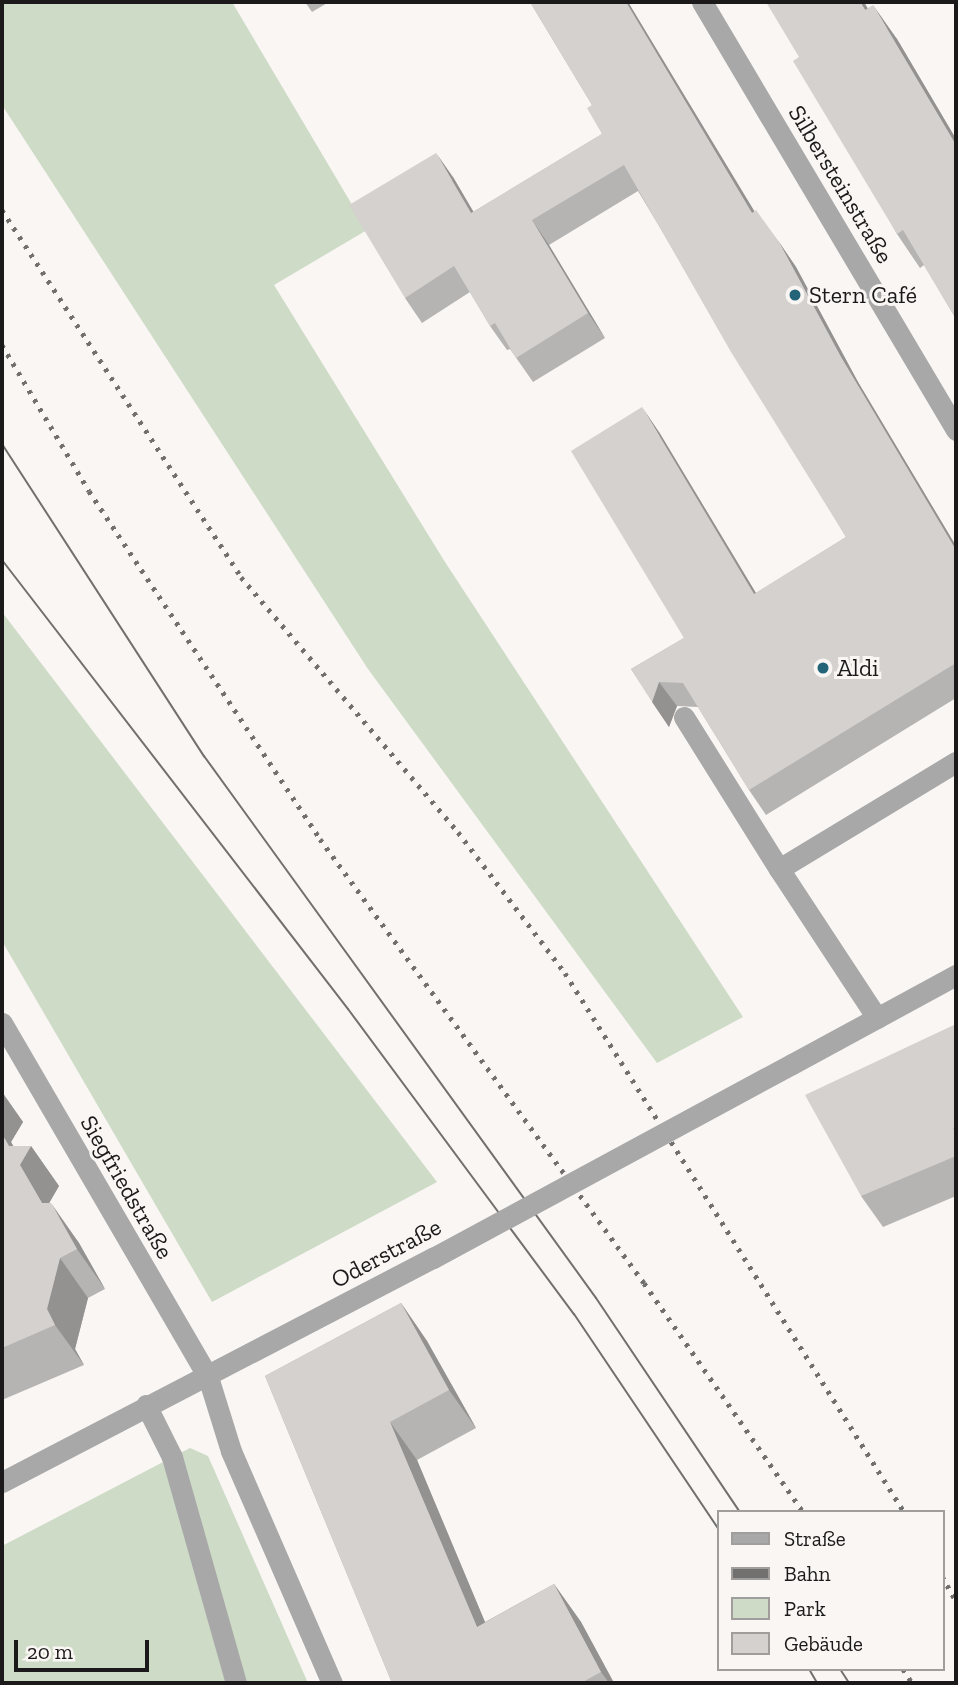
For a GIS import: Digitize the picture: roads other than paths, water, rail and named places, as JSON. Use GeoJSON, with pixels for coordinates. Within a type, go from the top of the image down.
{"type":"FeatureCollection","features":[{"type":"Feature","properties":{"kind":"street","name":"Silbersteinstraße"},"geometry":{"type":"LineString","coordinates":[[702,2],[956,430]]}},
{"type":"Feature","properties":{"kind":"street"},"geometry":{"type":"LineString","coordinates":[[684,717],[779,869],[877,1017]]}},
{"type":"Feature","properties":{"kind":"street"},"geometry":{"type":"LineString","coordinates":[[779,869],[956,762]]}},
{"type":"Feature","properties":{"kind":"street","name":"Oderstraße"},"geometry":{"type":"LineString","coordinates":[[2,1482],[433,1258],[956,975]]}},
{"type":"Feature","properties":{"kind":"street","name":"Siegfriedstraße"},"geometry":{"type":"LineString","coordinates":[[2,1023],[208,1377],[231,1451],[332,1683]]}},
{"type":"Feature","properties":{"kind":"street"},"geometry":{"type":"LineString","coordinates":[[146,1405],[172,1457],[236,1683]]}},
{"type":"Feature","properties":{"kind":"tram line"},"geometry":{"type":"LineString","coordinates":[[2,444],[204,756],[596,1298],[739,1510]]}},
{"type":"Feature","properties":{"kind":"tram line"},"geometry":{"type":"LineString","coordinates":[[2,560],[348,1009],[574,1314],[716,1525]]}},
{"type":"Feature","properties":{"kind":"tram line"},"geometry":{"type":"LineString","coordinates":[[810,1671],[817,1683]]}},
{"type":"Feature","properties":{"kind":"tram line"},"geometry":{"type":"LineString","coordinates":[[841,1671],[849,1683]]}},
{"type":"Feature","properties":{"kind":"railway"},"geometry":{"type":"LineString","coordinates":[[2,210],[241,577],[458,832],[565,973],[903,1510]]}},
{"type":"Feature","properties":{"kind":"railway"},"geometry":{"type":"LineString","coordinates":[[2,345],[89,491],[320,839],[644,1283],[802,1510]]}},
{"type":"Feature","properties":{"kind":"railway"},"geometry":{"type":"LineString","coordinates":[[944,1580],[956,1601]]}},
{"type":"Feature","properties":{"kind":"railway"},"geometry":{"type":"LineString","coordinates":[[904,1671],[912,1683]]}},
{"type":"Feature","properties":{"kind":"place","name":"Stern Café"},"geometry":{"type":"Point","coordinates":[795,295]}},
{"type":"Feature","properties":{"kind":"place","name":"Aldi"},"geometry":{"type":"Point","coordinates":[823,668]}}]}
